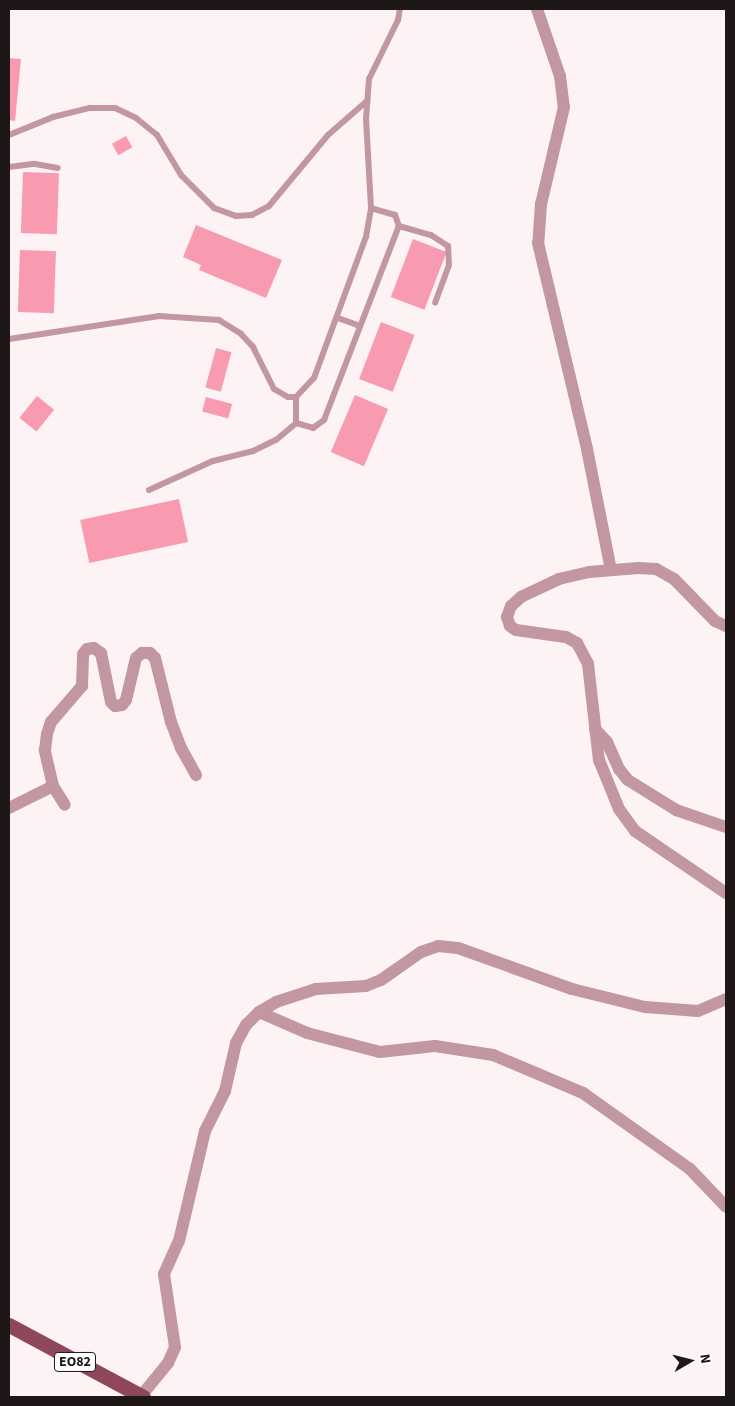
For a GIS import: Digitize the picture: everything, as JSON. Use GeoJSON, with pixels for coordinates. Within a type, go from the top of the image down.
{"type":"FeatureCollection","features":[{"type":"Feature","properties":{"kind":"main road","name":"ΕΟ82"},"geometry":{"type":"LineString","coordinates":[[9,1325],[142,1397]]}},
{"type":"Feature","properties":{"kind":"street"},"geometry":{"type":"LineString","coordinates":[[536,9],[560,76],[564,107],[541,204],[538,243],[587,449],[611,570]]}},
{"type":"Feature","properties":{"kind":"street"},"geometry":{"type":"LineString","coordinates":[[726,626],[715,622],[674,579],[656,570],[611,570],[574,575],[543,586],[521,597],[511,606],[507,617],[510,626],[516,630],[566,637],[577,643],[588,664],[599,760],[607,785],[619,809],[635,831],[726,893]]}},
{"type":"Feature","properties":{"kind":"street"},"geometry":{"type":"LineString","coordinates":[[65,805],[53,786],[44,750],[51,722],[82,686],[83,654],[87,649],[94,648],[101,653],[111,702],[115,706],[122,705],[126,700],[136,658],[142,652],[150,653],[155,658],[171,722],[181,748],[196,775]]}},
{"type":"Feature","properties":{"kind":"street"},"geometry":{"type":"LineString","coordinates":[[595,729],[607,742],[619,769],[628,780],[676,810],[726,827]]}},
{"type":"Feature","properties":{"kind":"street"},"geometry":{"type":"LineString","coordinates":[[9,808],[53,786]]}},
{"type":"Feature","properties":{"kind":"street"},"geometry":{"type":"LineString","coordinates":[[142,1397],[168,1363],[175,1347],[163,1287],[164,1274],[179,1241],[205,1131],[225,1091],[236,1043],[246,1024],[259,1012],[276,1002],[316,989],[366,986],[381,980],[421,952],[438,946],[458,948],[563,986],[645,1007],[698,1011],[726,999]]}},
{"type":"Feature","properties":{"kind":"street"},"geometry":{"type":"LineString","coordinates":[[259,1012],[307,1033],[380,1052],[435,1046],[493,1055],[529,1070],[583,1093],[662,1147],[690,1169],[726,1207]]}},
{"type":"Feature","properties":{"kind":"lane"},"geometry":{"type":"LineString","coordinates":[[9,341],[159,316],[181,315],[219,320],[241,334],[253,347],[274,389],[288,398],[296,397],[314,378],[338,318],[366,237],[370,208],[367,101],[369,79],[398,20],[400,9]]}},
{"type":"Feature","properties":{"kind":"lane"},"geometry":{"type":"LineString","coordinates":[[9,135],[62,115],[90,108],[115,108],[136,118],[157,135],[181,175],[214,208],[236,216],[252,216],[269,206],[328,135],[367,101]]}},
{"type":"Feature","properties":{"kind":"lane"},"geometry":{"type":"LineString","coordinates":[[9,167],[35,164],[58,168]]}},
{"type":"Feature","properties":{"kind":"lane"},"geometry":{"type":"LineString","coordinates":[[296,423],[313,428],[324,420],[399,226],[395,215],[370,208]]}},
{"type":"Feature","properties":{"kind":"lane"},"geometry":{"type":"LineString","coordinates":[[399,226],[431,236],[448,246],[449,265],[435,303]]}},
{"type":"Feature","properties":{"kind":"lane"},"geometry":{"type":"LineString","coordinates":[[338,318],[360,326]]}},
{"type":"Feature","properties":{"kind":"lane"},"geometry":{"type":"LineString","coordinates":[[149,490],[213,461],[253,451],[276,440],[296,423],[296,397]]}},
{"type":"Feature","properties":{"kind":"building"},"geometry":{"type":"Polygon","coordinates":[[[9,58],[21,59],[15,121],[9,120],[9,58]]]}},
{"type":"Feature","properties":{"kind":"building"},"geometry":{"type":"Polygon","coordinates":[[[126,136],[132,147],[118,155],[112,144],[126,136]]]}},
{"type":"Feature","properties":{"kind":"building"},"geometry":{"type":"Polygon","coordinates":[[[23,172],[59,173],[57,234],[21,233],[23,172]]]}},
{"type":"Feature","properties":{"kind":"building"},"geometry":{"type":"Polygon","coordinates":[[[196,225],[282,260],[266,298],[199,270],[201,265],[183,257],[196,225]]]}},
{"type":"Feature","properties":{"kind":"building"},"geometry":{"type":"Polygon","coordinates":[[[413,239],[447,252],[424,310],[391,297],[413,239]]]}},
{"type":"Feature","properties":{"kind":"building"},"geometry":{"type":"Polygon","coordinates":[[[20,250],[56,251],[54,313],[18,312],[20,250]]]}},
{"type":"Feature","properties":{"kind":"building"},"geometry":{"type":"Polygon","coordinates":[[[381,322],[415,335],[393,392],[359,379],[381,322]]]}},
{"type":"Feature","properties":{"kind":"building"},"geometry":{"type":"Polygon","coordinates":[[[216,348],[231,352],[221,392],[205,388],[216,348]]]}},
{"type":"Feature","properties":{"kind":"building"},"geometry":{"type":"Polygon","coordinates":[[[355,395],[388,409],[364,466],[331,452],[355,395]]]}},
{"type":"Feature","properties":{"kind":"building"},"geometry":{"type":"Polygon","coordinates":[[[37,396],[54,410],[36,432],[19,418],[37,396]]]}},
{"type":"Feature","properties":{"kind":"building"},"geometry":{"type":"Polygon","coordinates":[[[206,397],[232,404],[228,418],[202,411],[206,397]]]}},
{"type":"Feature","properties":{"kind":"building"},"geometry":{"type":"Polygon","coordinates":[[[179,499],[188,542],[89,563],[80,520],[179,499]]]}}]}
